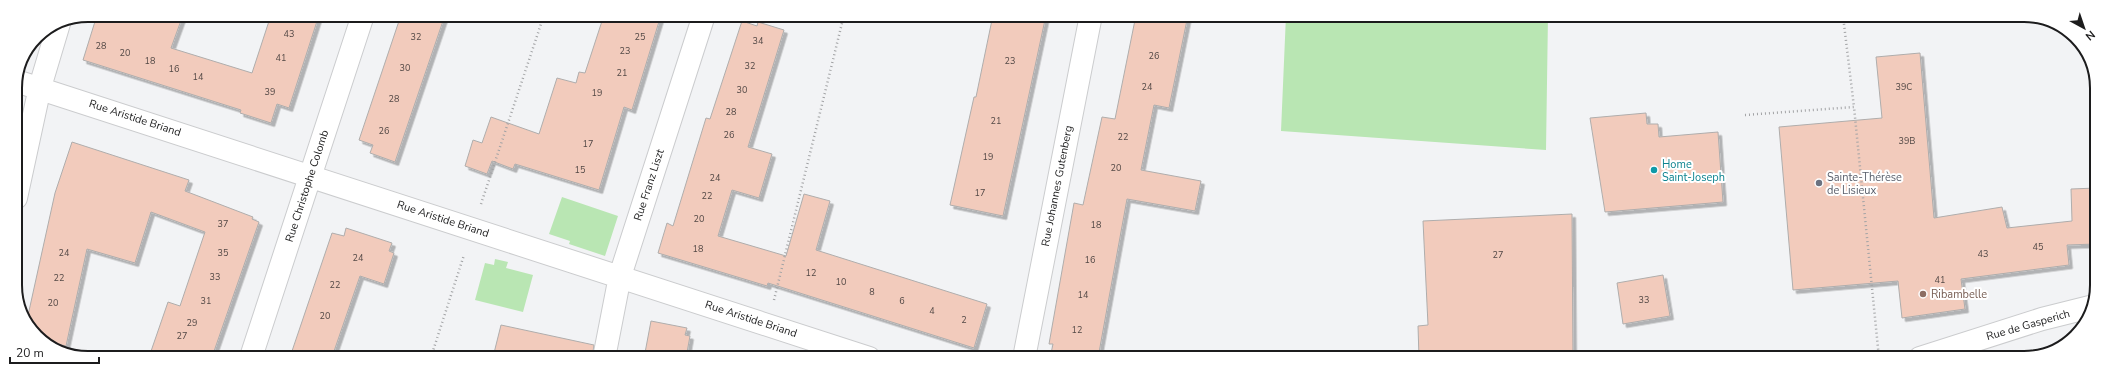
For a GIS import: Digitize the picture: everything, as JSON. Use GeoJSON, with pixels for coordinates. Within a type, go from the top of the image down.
{"type":"FeatureCollection","features":[{"type":"Feature","properties":{"kind":"street","name":"Rue Christophe Colomb"},"geometry":{"type":"LineString","coordinates":[[253,351],[361,22]]}},
{"type":"Feature","properties":{"kind":"street","name":"Rue Franz Liszt"},"geometry":{"type":"LineString","coordinates":[[605,351],[620,276],[702,22]]}},
{"type":"Feature","properties":{"kind":"street","name":"Rue Johannes Gutenberg"},"geometry":{"type":"LineString","coordinates":[[1025,351],[1090,22]]}},
{"type":"Feature","properties":{"kind":"street"},"geometry":{"type":"LineString","coordinates":[[22,170],[40,87],[57,30]]}},
{"type":"Feature","properties":{"kind":"street","name":"Rue Aristide Briand"},"geometry":{"type":"LineString","coordinates":[[22,83],[40,87],[848,351]]}},
{"type":"Feature","properties":{"kind":"street","name":"Rue de Gasperich"},"geometry":{"type":"LineString","coordinates":[[1942,351],[2042,319],[2086,308]]}},
{"type":"Feature","properties":{"kind":"path"},"geometry":{"type":"LineString","coordinates":[[433,351],[472,228],[542,22]]}},
{"type":"Feature","properties":{"kind":"path"},"geometry":{"type":"LineString","coordinates":[[762,351],[842,22]]}},
{"type":"Feature","properties":{"kind":"path"},"geometry":{"type":"LineString","coordinates":[[1844,22],[1854,107],[1878,351]]}},
{"type":"Feature","properties":{"kind":"path"},"geometry":{"type":"LineString","coordinates":[[1745,115],[1854,107]]}},
{"type":"Feature","properties":{"kind":"green space"},"geometry":{"type":"Polygon","coordinates":[[[1286,22],[1548,22],[1546,150],[1281,131],[1286,22]]]}},
{"type":"Feature","properties":{"kind":"green space"},"geometry":{"type":"Polygon","coordinates":[[[562,197],[618,216],[605,256],[569,244],[570,241],[549,234],[562,197]]]}},
{"type":"Feature","properties":{"kind":"green space"},"geometry":{"type":"Polygon","coordinates":[[[495,259],[508,262],[506,268],[533,275],[523,312],[475,300],[485,263],[494,265],[495,259]]]}},
{"type":"Feature","properties":{"kind":"building"},"geometry":{"type":"Polygon","coordinates":[[[95,22],[180,22],[171,48],[252,73],[269,22],[317,22],[289,108],[277,104],[271,123],[240,113],[241,110],[83,60],[95,22]]]}},
{"type":"Feature","properties":{"kind":"building"},"geometry":{"type":"Polygon","coordinates":[[[399,22],[443,22],[395,162],[370,153],[373,145],[359,140],[399,22]]]}},
{"type":"Feature","properties":{"kind":"building"},"geometry":{"type":"Polygon","coordinates":[[[602,22],[659,22],[632,110],[624,107],[599,190],[515,164],[513,169],[492,161],[487,174],[465,166],[473,140],[482,143],[491,117],[539,134],[557,78],[576,83],[579,72],[585,73],[602,22]]]}},
{"type":"Feature","properties":{"kind":"building"},"geometry":{"type":"Polygon","coordinates":[[[742,22],[757,26],[758,22],[784,30],[748,147],[772,154],[759,198],[732,190],[718,236],[786,256],[804,194],[830,201],[816,250],[987,304],[974,348],[768,283],[767,286],[658,253],[667,223],[673,226],[706,118],[710,119],[742,22]]]}},
{"type":"Feature","properties":{"kind":"building"},"geometry":{"type":"Polygon","coordinates":[[[992,22],[1045,22],[1003,216],[950,205],[974,97],[976,97],[992,22]]]}},
{"type":"Feature","properties":{"kind":"building"},"geometry":{"type":"Polygon","coordinates":[[[1135,22],[1187,22],[1169,108],[1154,105],[1141,170],[1201,181],[1195,211],[1127,199],[1099,351],[1052,351],[1053,344],[1049,344],[1074,203],[1083,205],[1102,117],[1115,119],[1135,22]]]}},
{"type":"Feature","properties":{"kind":"building"},"geometry":{"type":"Polygon","coordinates":[[[1920,53],[1934,218],[2002,207],[2007,228],[2072,221],[2071,189],[2090,188],[2090,244],[2067,245],[2069,265],[1961,279],[1965,309],[1902,318],[1898,281],[1793,290],[1779,127],[1882,118],[1876,57],[1920,53]]]}},
{"type":"Feature","properties":{"kind":"building","name":"Home Saint-Joseph"},"geometry":{"type":"Polygon","coordinates":[[[1646,113],[1647,124],[1658,124],[1659,137],[1718,132],[1723,202],[1605,212],[1590,118],[1646,113]]]}},
{"type":"Feature","properties":{"kind":"building"},"geometry":{"type":"Polygon","coordinates":[[[72,142],[189,180],[185,191],[253,217],[252,219],[259,222],[214,351],[151,351],[168,302],[180,306],[205,232],[151,212],[135,263],[87,249],[66,346],[51,340],[41,332],[29,313],[55,193],[72,142]]]}},
{"type":"Feature","properties":{"kind":"building"},"geometry":{"type":"Polygon","coordinates":[[[1572,214],[1573,351],[1419,351],[1418,326],[1428,325],[1423,221],[1572,214]]]}},
{"type":"Feature","properties":{"kind":"building"},"geometry":{"type":"Polygon","coordinates":[[[346,228],[392,243],[389,251],[394,253],[384,284],[360,276],[334,351],[292,351],[332,233],[344,236],[346,228]]]}},
{"type":"Feature","properties":{"kind":"building"},"geometry":{"type":"Polygon","coordinates":[[[1663,275],[1670,316],[1623,324],[1617,283],[1663,275]]]}},
{"type":"Feature","properties":{"kind":"building"},"geometry":{"type":"Polygon","coordinates":[[[651,321],[687,328],[685,335],[690,336],[687,351],[645,351],[651,321]]]}},
{"type":"Feature","properties":{"kind":"building"},"geometry":{"type":"Polygon","coordinates":[[[501,325],[594,345],[593,351],[494,351],[501,325]]]}},
{"type":"Feature","properties":{"kind":"place","name":"Home Saint-Joseph"},"geometry":{"type":"Point","coordinates":[1654,170]}},
{"type":"Feature","properties":{"kind":"place","name":"Sainte-Thérèse de Lisieux"},"geometry":{"type":"Point","coordinates":[1819,183]}},
{"type":"Feature","properties":{"kind":"place","name":"Ribambelle"},"geometry":{"type":"Point","coordinates":[1923,294]}}]}
